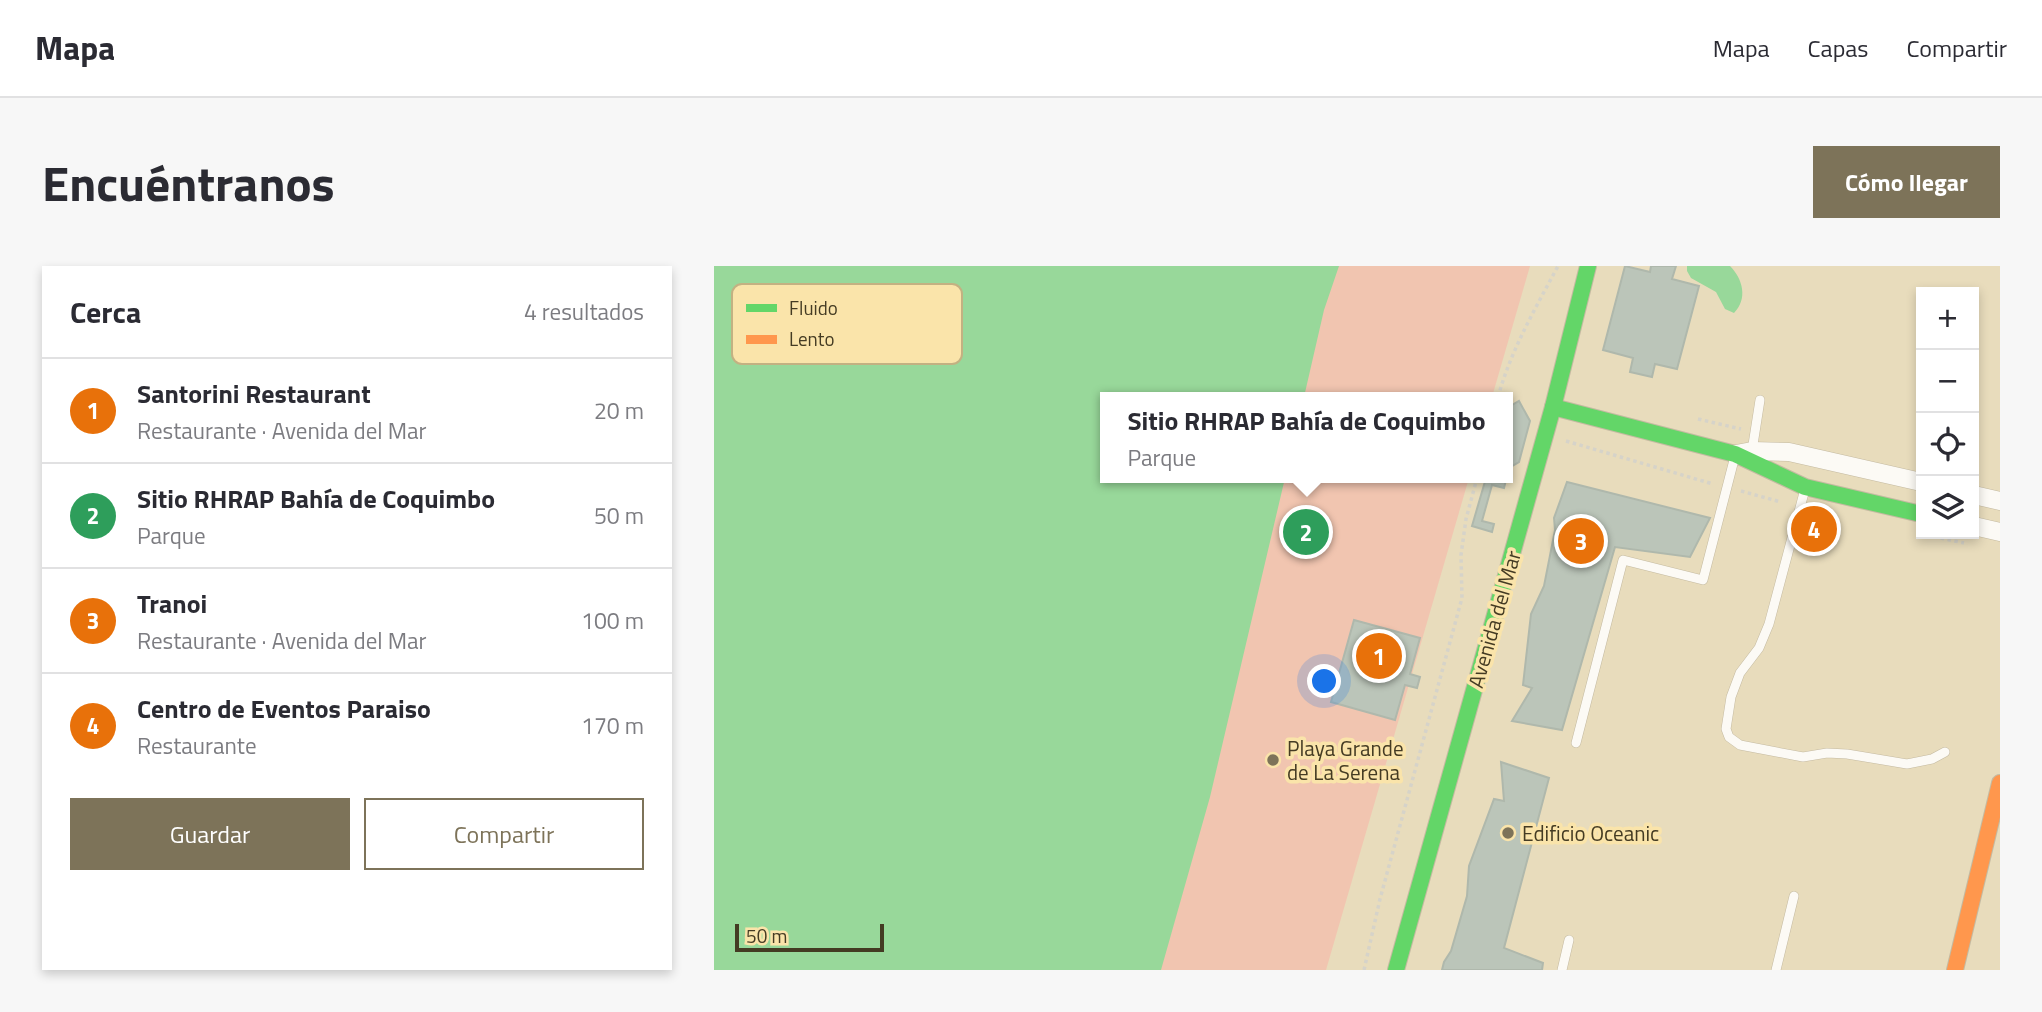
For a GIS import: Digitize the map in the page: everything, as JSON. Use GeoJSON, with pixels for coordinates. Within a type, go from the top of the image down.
{"type":"FeatureCollection","features":[{"type":"Feature","properties":{"kind":"main road","name":"Avenida del Mar"},"geometry":{"type":"LineString","coordinates":[[1396,970],[1553,407],[1588,266]]}},
{"type":"Feature","properties":{"kind":"main road"},"geometry":{"type":"LineString","coordinates":[[1553,407],[1744,452],[1805,487],[1916,513]]}},
{"type":"Feature","properties":{"kind":"main road"},"geometry":{"type":"LineString","coordinates":[[1955,970],[2000,783]]}},
{"type":"Feature","properties":{"kind":"street"},"geometry":{"type":"LineString","coordinates":[[1744,452],[1789,452],[1916,481]]}},
{"type":"Feature","properties":{"kind":"street"},"geometry":{"type":"LineString","coordinates":[[1979,496],[2000,500]]}},
{"type":"Feature","properties":{"kind":"street"},"geometry":{"type":"LineString","coordinates":[[1979,527],[2000,532]]}},
{"type":"Feature","properties":{"kind":"lane"},"geometry":{"type":"LineString","coordinates":[[1576,743],[1623,560],[1703,580],[1744,452],[1755,428],[1760,400]]}},
{"type":"Feature","properties":{"kind":"lane"},"geometry":{"type":"LineString","coordinates":[[1805,487],[1769,624],[1759,648],[1740,673],[1731,697],[1726,729],[1729,737],[1740,745],[1803,757],[1827,753],[1847,754],[1907,764],[1932,760],[1945,752]]}},
{"type":"Feature","properties":{"kind":"lane"},"geometry":{"type":"LineString","coordinates":[[1776,970],[1794,897]]}},
{"type":"Feature","properties":{"kind":"lane"},"geometry":{"type":"LineString","coordinates":[[1562,970],[1569,940]]}},
{"type":"Feature","properties":{"kind":"path"},"geometry":{"type":"LineString","coordinates":[[1499,392],[1505,370],[1558,266]]}},
{"type":"Feature","properties":{"kind":"path"},"geometry":{"type":"LineString","coordinates":[[1696,419],[1737,429],[1755,428]]}},
{"type":"Feature","properties":{"kind":"path"},"geometry":{"type":"LineString","coordinates":[[1364,970],[1380,899],[1462,598],[1463,543],[1476,483]]}},
{"type":"Feature","properties":{"kind":"path"},"geometry":{"type":"LineString","coordinates":[[1946,539],[1974,545]]}},
{"type":"Feature","properties":{"kind":"shaded area"},"geometry":{"type":"Polygon","coordinates":[[[714,266],[1339,266],[1324,310],[1305,392],[1100,392],[1100,483],[1284,483],[1210,797],[1161,970],[714,970],[714,266]]]}},
{"type":"Feature","properties":{"kind":"shaded area"},"geometry":{"type":"Polygon","coordinates":[[[1242,266],[1530,266],[1493,392],[1199,392],[1242,266]]]}},
{"type":"Feature","properties":{"kind":"shaded area"},"geometry":{"type":"Polygon","coordinates":[[[1687,266],[1730,266],[1742,289],[1741,302],[1734,313],[1725,309],[1716,292],[1691,278],[1687,266]]]}},
{"type":"Feature","properties":{"kind":"shaded area"},"geometry":{"type":"Polygon","coordinates":[[[1172,483],[1468,483],[1326,970],[1043,970],[1172,483]]]}},
{"type":"Feature","properties":{"kind":"building"},"geometry":{"type":"Polygon","coordinates":[[[1625,266],[1650,272],[1651,266],[1676,266],[1672,279],[1699,286],[1677,369],[1655,364],[1652,377],[1630,372],[1633,358],[1603,350],[1625,266]]]}},
{"type":"Feature","properties":{"kind":"building"},"geometry":{"type":"Polygon","coordinates":[[[1519,401],[1530,421],[1519,462],[1513,466],[1513,404],[1519,401]]]}},
{"type":"Feature","properties":{"kind":"building"},"geometry":{"type":"Polygon","coordinates":[[[1567,482],[1710,518],[1690,557],[1615,547],[1562,730],[1512,721],[1532,688],[1523,685],[1531,614],[1544,586],[1555,530],[1554,518],[1567,482]]]}},
{"type":"Feature","properties":{"kind":"building"},"geometry":{"type":"Polygon","coordinates":[[[1485,483],[1505,483],[1504,488],[1492,485],[1482,521],[1494,524],[1492,532],[1472,526],[1485,483]]]}},
{"type":"Feature","properties":{"kind":"building"},"geometry":{"type":"Polygon","coordinates":[[[1354,620],[1420,638],[1410,674],[1420,677],[1417,688],[1405,685],[1395,720],[1331,702],[1354,620]]]}},
{"type":"Feature","properties":{"kind":"building","name":"Edificio Oceanic"},"geometry":{"type":"Polygon","coordinates":[[[1501,762],[1549,778],[1504,948],[1543,963],[1542,970],[1442,970],[1451,951],[1467,896],[1469,866],[1494,799],[1504,801],[1501,762]]]}},
{"type":"Feature","properties":{"kind":"traffic: fast"},"geometry":{"type":"LineString","coordinates":[[1396,970],[1553,407],[1588,266]]}},
{"type":"Feature","properties":{"kind":"traffic: fast"},"geometry":{"type":"LineString","coordinates":[[1553,407],[1735,454],[1805,487],[1916,513]]}},
{"type":"Feature","properties":{"kind":"traffic: slow"},"geometry":{"type":"LineString","coordinates":[[1955,970],[2000,783]]}},
{"type":"Feature","properties":{"kind":"place","name":"Centro de Eventos Paraiso"},"geometry":{"type":"Point","coordinates":[1814,529]}},
{"type":"Feature","properties":{"kind":"place","name":"Sitio RHRAP Bahía de Coquimbo"},"geometry":{"type":"Point","coordinates":[1306,532]}},
{"type":"Feature","properties":{"kind":"place","name":"Tranoi"},"geometry":{"type":"Point","coordinates":[1581,541]}},
{"type":"Feature","properties":{"kind":"place","name":"Santorini Restaurant"},"geometry":{"type":"Point","coordinates":[1379,656]}},
{"type":"Feature","properties":{"kind":"place","name":"Playa Grande de La Serena"},"geometry":{"type":"Point","coordinates":[1273,760]}},
{"type":"Feature","properties":{"kind":"place","name":"Edificio Oceanic"},"geometry":{"type":"Point","coordinates":[1508,833]}}]}
